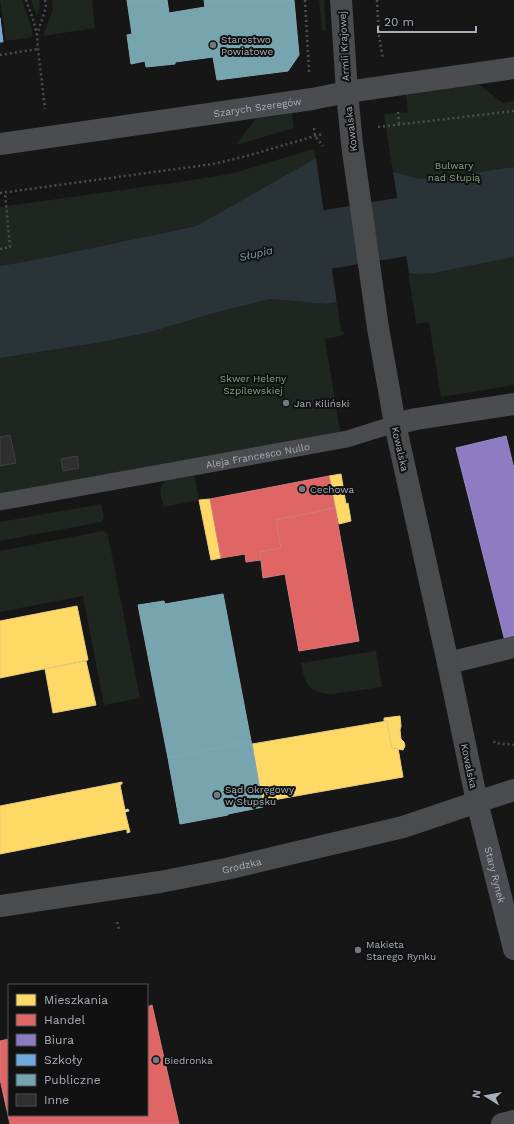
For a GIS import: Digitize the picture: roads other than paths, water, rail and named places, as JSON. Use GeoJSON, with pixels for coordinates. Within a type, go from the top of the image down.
{"type":"FeatureCollection","features":[{"type":"Feature","properties":{"kind":"street","name":"Armii Krajowej"},"geometry":{"type":"LineString","coordinates":[[341,0],[347,92]]}},
{"type":"Feature","properties":{"kind":"street","name":"Szarych Szeregów"},"geometry":{"type":"LineString","coordinates":[[0,144],[514,68]]}},
{"type":"Feature","properties":{"kind":"street","name":"Kowalska"},"geometry":{"type":"LineString","coordinates":[[347,92],[352,144],[378,328],[395,424],[477,802]]}},
{"type":"Feature","properties":{"kind":"street","name":"Aleja Francesco Nullo"},"geometry":{"type":"LineString","coordinates":[[395,424],[416,419],[514,404]]}},
{"type":"Feature","properties":{"kind":"street"},"geometry":{"type":"LineString","coordinates":[[448,663],[514,647]]}},
{"type":"Feature","properties":{"kind":"street"},"geometry":{"type":"LineString","coordinates":[[477,802],[514,790]]}},
{"type":"Feature","properties":{"kind":"street","name":"Grodzka"},"geometry":{"type":"LineString","coordinates":[[0,906],[160,882],[226,869],[403,827],[477,802]]}},
{"type":"Feature","properties":{"kind":"street","name":"Stary Rynek"},"geometry":{"type":"LineString","coordinates":[[477,802],[514,948]]}},
{"type":"Feature","properties":{"kind":"street"},"geometry":{"type":"LineString","coordinates":[[502,1124],[514,1121]]}},
{"type":"Feature","properties":{"kind":"lane","name":"Aleja Francesco Nullo"},"geometry":{"type":"LineString","coordinates":[[0,502],[347,439],[395,424]]}},
{"type":"Feature","properties":{"kind":"water"},"geometry":{"type":"Polygon","coordinates":[[[316,158],[337,302],[326,304],[271,299],[214,313],[151,332],[97,343],[0,358],[0,266],[196,226],[316,158]]]}},
{"type":"Feature","properties":{"kind":"water"},"geometry":{"type":"Polygon","coordinates":[[[514,167],[514,257],[433,273],[409,273],[393,172],[420,179],[447,177],[514,167]]]}},
{"type":"Feature","properties":{"kind":"waterway","name":"Słupia"},"geometry":{"type":"LineString","coordinates":[[248,256],[295,245],[514,208]]}},
{"type":"Feature","properties":{"kind":"place","name":"Starostwo Powiatowe"},"geometry":{"type":"Point","coordinates":[213,45]}},
{"type":"Feature","properties":{"kind":"place","name":"Jan Kiliński"},"geometry":{"type":"Point","coordinates":[286,403]}},
{"type":"Feature","properties":{"kind":"place","name":"Cechowa"},"geometry":{"type":"Point","coordinates":[302,489]}},
{"type":"Feature","properties":{"kind":"place","name":"Sąd Okręgowy w Słupsku"},"geometry":{"type":"Point","coordinates":[217,795]}},
{"type":"Feature","properties":{"kind":"place","name":"Makieta Starego Rynku"},"geometry":{"type":"Point","coordinates":[358,950]}},
{"type":"Feature","properties":{"kind":"place","name":"Biedronka"},"geometry":{"type":"Point","coordinates":[156,1060]}},
{"type":"Feature","properties":{"kind":"park label","name":"Bulwary nad Słupią"},"geometry":{"type":"Point","coordinates":[454,170]}},
{"type":"Feature","properties":{"kind":"park label","name":"Skwer Heleny Szpilewskiej"},"geometry":{"type":"Point","coordinates":[253,384]}}]}
